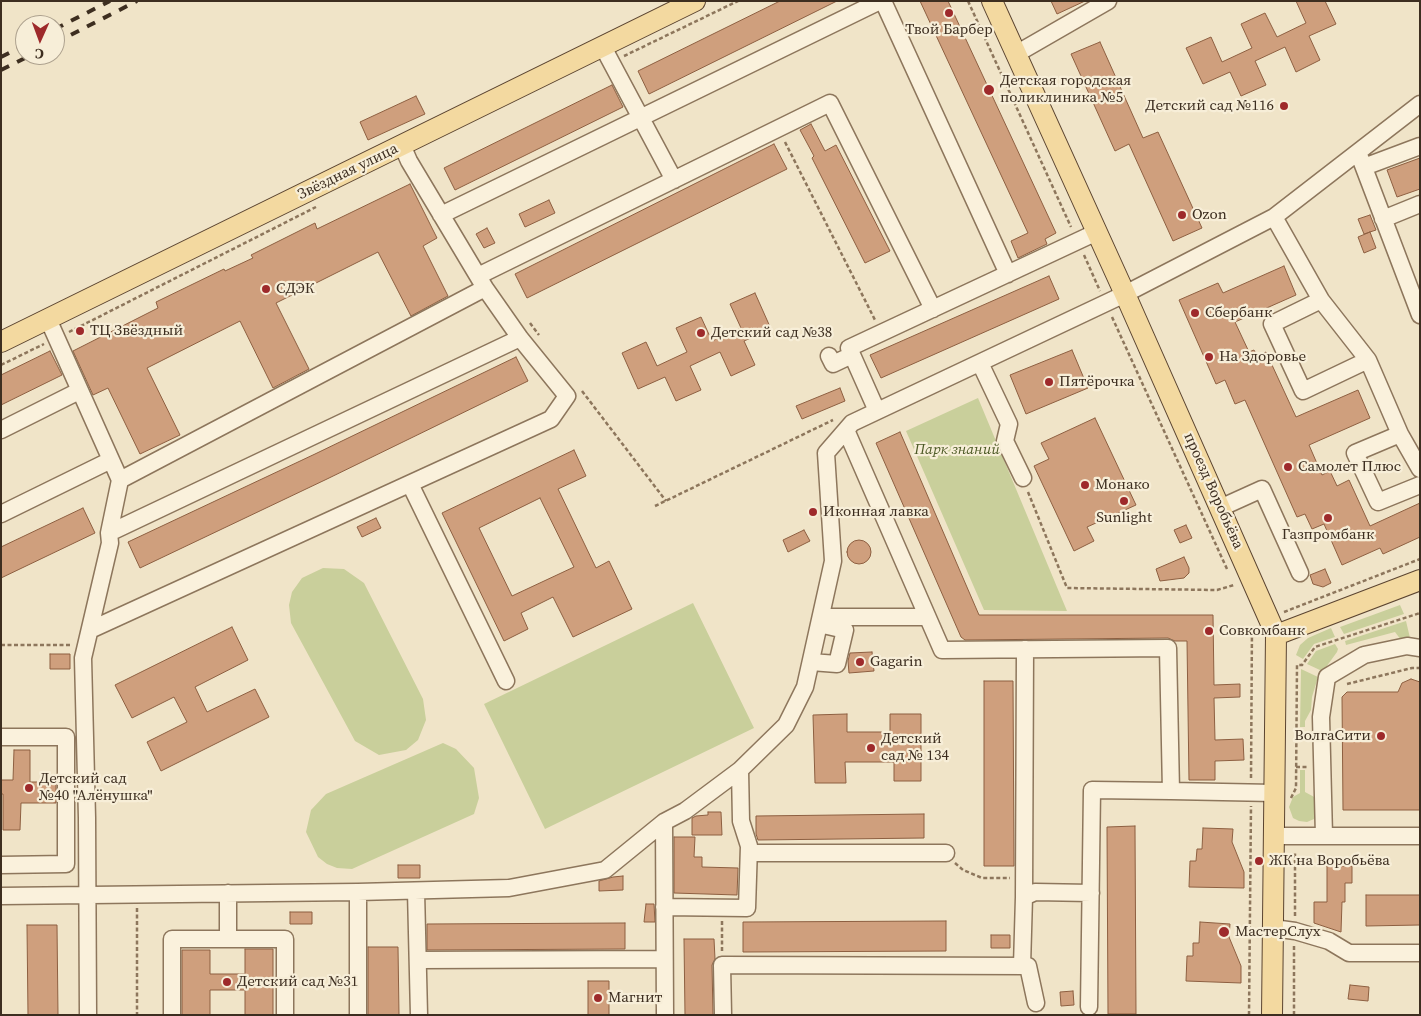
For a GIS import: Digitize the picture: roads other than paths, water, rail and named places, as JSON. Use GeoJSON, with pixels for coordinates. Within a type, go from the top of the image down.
{"type":"FeatureCollection","features":[{"type":"Feature","properties":{"kind":"main road","name":"Звёздная улица"},"geometry":{"type":"LineString","coordinates":[[1,342],[402,145],[608,54],[695,1]]}},
{"type":"Feature","properties":{"kind":"main road","name":"проезд Воробьёва"},"geometry":{"type":"LineString","coordinates":[[992,1],[1220,508],[1266,626],[1274,793],[1272,1015]]}},
{"type":"Feature","properties":{"kind":"main road"},"geometry":{"type":"LineString","coordinates":[[1266,626],[1420,580]]}},
{"type":"Feature","properties":{"kind":"street"},"geometry":{"type":"LineString","coordinates":[[441,215],[882,1],[1008,274]]}},
{"type":"Feature","properties":{"kind":"street"},"geometry":{"type":"LineString","coordinates":[[1016,54],[1098,4]]}},
{"type":"Feature","properties":{"kind":"street"},"geometry":{"type":"LineString","coordinates":[[608,54],[674,180]]}},
{"type":"Feature","properties":{"kind":"street"},"geometry":{"type":"LineString","coordinates":[[120,480],[481,282],[674,180],[830,103],[932,309]]}},
{"type":"Feature","properties":{"kind":"street"},"geometry":{"type":"LineString","coordinates":[[1,896],[358,892],[509,888],[605,870],[664,822],[684,811],[740,770],[786,725],[805,687],[833,561],[826,453],[852,423],[1125,294],[1274,218],[1361,160],[1420,104]]}},
{"type":"Feature","properties":{"kind":"street"},"geometry":{"type":"LineString","coordinates":[[88,637],[551,419],[567,396],[520,338],[481,282],[402,145]]}},
{"type":"Feature","properties":{"kind":"street"},"geometry":{"type":"LineString","coordinates":[[1361,160],[1420,146]]}},
{"type":"Feature","properties":{"kind":"street"},"geometry":{"type":"LineString","coordinates":[[1361,160],[1419,313]]}},
{"type":"Feature","properties":{"kind":"street"},"geometry":{"type":"LineString","coordinates":[[1382,219],[1420,204]]}},
{"type":"Feature","properties":{"kind":"street"},"geometry":{"type":"LineString","coordinates":[[1274,218],[1322,300],[1368,360],[1400,434],[1420,469]]}},
{"type":"Feature","properties":{"kind":"street"},"geometry":{"type":"LineString","coordinates":[[877,411],[850,348],[1097,232]]}},
{"type":"Feature","properties":{"kind":"street"},"geometry":{"type":"LineString","coordinates":[[1322,300],[1272,324],[1303,391],[1368,360]]}},
{"type":"Feature","properties":{"kind":"street"},"geometry":{"type":"LineString","coordinates":[[48,319],[79,392],[120,480],[109,533],[110,543],[83,658],[88,895],[88,1015]]}},
{"type":"Feature","properties":{"kind":"street"},"geometry":{"type":"LineString","coordinates":[[109,533],[520,338]]}},
{"type":"Feature","properties":{"kind":"street"},"geometry":{"type":"LineString","coordinates":[[829,356],[833,364],[852,355]]}},
{"type":"Feature","properties":{"kind":"street"},"geometry":{"type":"LineString","coordinates":[[980,363],[1009,424],[1005,441],[1023,478]]}},
{"type":"Feature","properties":{"kind":"street"},"geometry":{"type":"LineString","coordinates":[[1,430],[79,392]]}},
{"type":"Feature","properties":{"kind":"street"},"geometry":{"type":"LineString","coordinates":[[846,430],[942,650],[1168,648],[1171,791]]}},
{"type":"Feature","properties":{"kind":"street"},"geometry":{"type":"LineString","coordinates":[[1400,434],[1355,453],[1378,502],[1420,485]]}},
{"type":"Feature","properties":{"kind":"street"},"geometry":{"type":"LineString","coordinates":[[1,514],[112,460]]}},
{"type":"Feature","properties":{"kind":"street"},"geometry":{"type":"LineString","coordinates":[[410,484],[506,681]]}},
{"type":"Feature","properties":{"kind":"street"},"geometry":{"type":"LineString","coordinates":[[1220,508],[1262,489],[1300,572]]}},
{"type":"Feature","properties":{"kind":"street"},"geometry":{"type":"LineString","coordinates":[[820,621],[927,617]]}},
{"type":"Feature","properties":{"kind":"street"},"geometry":{"type":"LineString","coordinates":[[811,662],[837,664],[845,630],[820,621]]}},
{"type":"Feature","properties":{"kind":"street"},"geometry":{"type":"LineString","coordinates":[[1324,836],[1321,717],[1327,677],[1364,655],[1407,646],[1420,648]]}},
{"type":"Feature","properties":{"kind":"street"},"geometry":{"type":"LineString","coordinates":[[1022,966],[1025,649]]}},
{"type":"Feature","properties":{"kind":"street"},"geometry":{"type":"LineString","coordinates":[[1,737],[66,736],[66,864],[1,865]]}},
{"type":"Feature","properties":{"kind":"street"},"geometry":{"type":"LineString","coordinates":[[664,907],[747,908],[749,846],[741,821],[740,770]]}},
{"type":"Feature","properties":{"kind":"street"},"geometry":{"type":"LineString","coordinates":[[1089,1007],[1092,790],[1274,793]]}},
{"type":"Feature","properties":{"kind":"street"},"geometry":{"type":"LineString","coordinates":[[664,822],[665,1015]]}},
{"type":"Feature","properties":{"kind":"street"},"geometry":{"type":"LineString","coordinates":[[1274,836],[1420,836]]}},
{"type":"Feature","properties":{"kind":"street"},"geometry":{"type":"LineString","coordinates":[[748,853],[946,853]]}},
{"type":"Feature","properties":{"kind":"street"},"geometry":{"type":"LineString","coordinates":[[416,891],[419,1015]]}},
{"type":"Feature","properties":{"kind":"street"},"geometry":{"type":"LineString","coordinates":[[358,892],[358,1015]]}},
{"type":"Feature","properties":{"kind":"street"},"geometry":{"type":"LineString","coordinates":[[1024,897],[1035,892],[1091,893]]}},
{"type":"Feature","properties":{"kind":"street"},"geometry":{"type":"LineString","coordinates":[[228,893],[228,939]]}},
{"type":"Feature","properties":{"kind":"street"},"geometry":{"type":"LineString","coordinates":[[1273,928],[1295,931],[1329,941],[1349,953],[1420,953]]}},
{"type":"Feature","properties":{"kind":"street"},"geometry":{"type":"LineString","coordinates":[[172,1015],[172,939],[285,939],[285,1015]]}},
{"type":"Feature","properties":{"kind":"street"},"geometry":{"type":"LineString","coordinates":[[418,960],[664,959]]}},
{"type":"Feature","properties":{"kind":"street"},"geometry":{"type":"LineString","coordinates":[[723,1015],[722,965],[1028,966],[1036,1003]]}},
{"type":"Feature","properties":{"kind":"railway"},"geometry":{"type":"LineString","coordinates":[[65,24],[110,1]]}},
{"type":"Feature","properties":{"kind":"railway"},"geometry":{"type":"LineString","coordinates":[[65,38],[137,1]]}},
{"type":"Feature","properties":{"kind":"railway"},"geometry":{"type":"LineString","coordinates":[[1,57],[15,50]]}},
{"type":"Feature","properties":{"kind":"railway"},"geometry":{"type":"LineString","coordinates":[[1,70],[15,63]]}},
{"type":"Feature","properties":{"kind":"place","name":"Твой Барбер"},"geometry":{"type":"Point","coordinates":[949,13]}},
{"type":"Feature","properties":{"kind":"place","name":"Детская городская поликлиника №5"},"geometry":{"type":"Point","coordinates":[989,90]}},
{"type":"Feature","properties":{"kind":"place","name":"Детский сад №116"},"geometry":{"type":"Point","coordinates":[1284,106]}},
{"type":"Feature","properties":{"kind":"place","name":"Ozon"},"geometry":{"type":"Point","coordinates":[1182,215]}},
{"type":"Feature","properties":{"kind":"place","name":"СДЭК"},"geometry":{"type":"Point","coordinates":[266,289]}},
{"type":"Feature","properties":{"kind":"place","name":"Сбербанк"},"geometry":{"type":"Point","coordinates":[1195,313]}},
{"type":"Feature","properties":{"kind":"place","name":"ТЦ Звёздный"},"geometry":{"type":"Point","coordinates":[80,331]}},
{"type":"Feature","properties":{"kind":"place","name":"Детский сад №38"},"geometry":{"type":"Point","coordinates":[701,333]}},
{"type":"Feature","properties":{"kind":"place","name":"На Здоровье"},"geometry":{"type":"Point","coordinates":[1209,357]}},
{"type":"Feature","properties":{"kind":"place","name":"Пятёрочка"},"geometry":{"type":"Point","coordinates":[1049,382]}},
{"type":"Feature","properties":{"kind":"place","name":"Самолет Плюс"},"geometry":{"type":"Point","coordinates":[1288,467]}},
{"type":"Feature","properties":{"kind":"place","name":"Монако"},"geometry":{"type":"Point","coordinates":[1085,485]}},
{"type":"Feature","properties":{"kind":"place","name":"Sunlight"},"geometry":{"type":"Point","coordinates":[1124,501]}},
{"type":"Feature","properties":{"kind":"place","name":"Иконная лавка"},"geometry":{"type":"Point","coordinates":[813,512]}},
{"type":"Feature","properties":{"kind":"place","name":"Газпромбанк"},"geometry":{"type":"Point","coordinates":[1328,518]}},
{"type":"Feature","properties":{"kind":"place","name":"Совкомбанк"},"geometry":{"type":"Point","coordinates":[1209,631]}},
{"type":"Feature","properties":{"kind":"place","name":"Gagarin"},"geometry":{"type":"Point","coordinates":[860,662]}},
{"type":"Feature","properties":{"kind":"place","name":"ВолгаСити"},"geometry":{"type":"Point","coordinates":[1381,736]}},
{"type":"Feature","properties":{"kind":"place","name":"Детский сад № 134"},"geometry":{"type":"Point","coordinates":[871,748]}},
{"type":"Feature","properties":{"kind":"place","name":"Детский сад №40 \"Алёнушка\""},"geometry":{"type":"Point","coordinates":[29,788]}},
{"type":"Feature","properties":{"kind":"place","name":"ЖК на Воробьёва"},"geometry":{"type":"Point","coordinates":[1259,861]}},
{"type":"Feature","properties":{"kind":"place","name":"МастерСлух"},"geometry":{"type":"Point","coordinates":[1224,932]}},
{"type":"Feature","properties":{"kind":"place","name":"Детский сад №31"},"geometry":{"type":"Point","coordinates":[227,982]}},
{"type":"Feature","properties":{"kind":"place","name":"Магнит"},"geometry":{"type":"Point","coordinates":[598,998]}},
{"type":"Feature","properties":{"kind":"park label","name":"Парк знаний"},"geometry":{"type":"Point","coordinates":[957,450]}}]}
